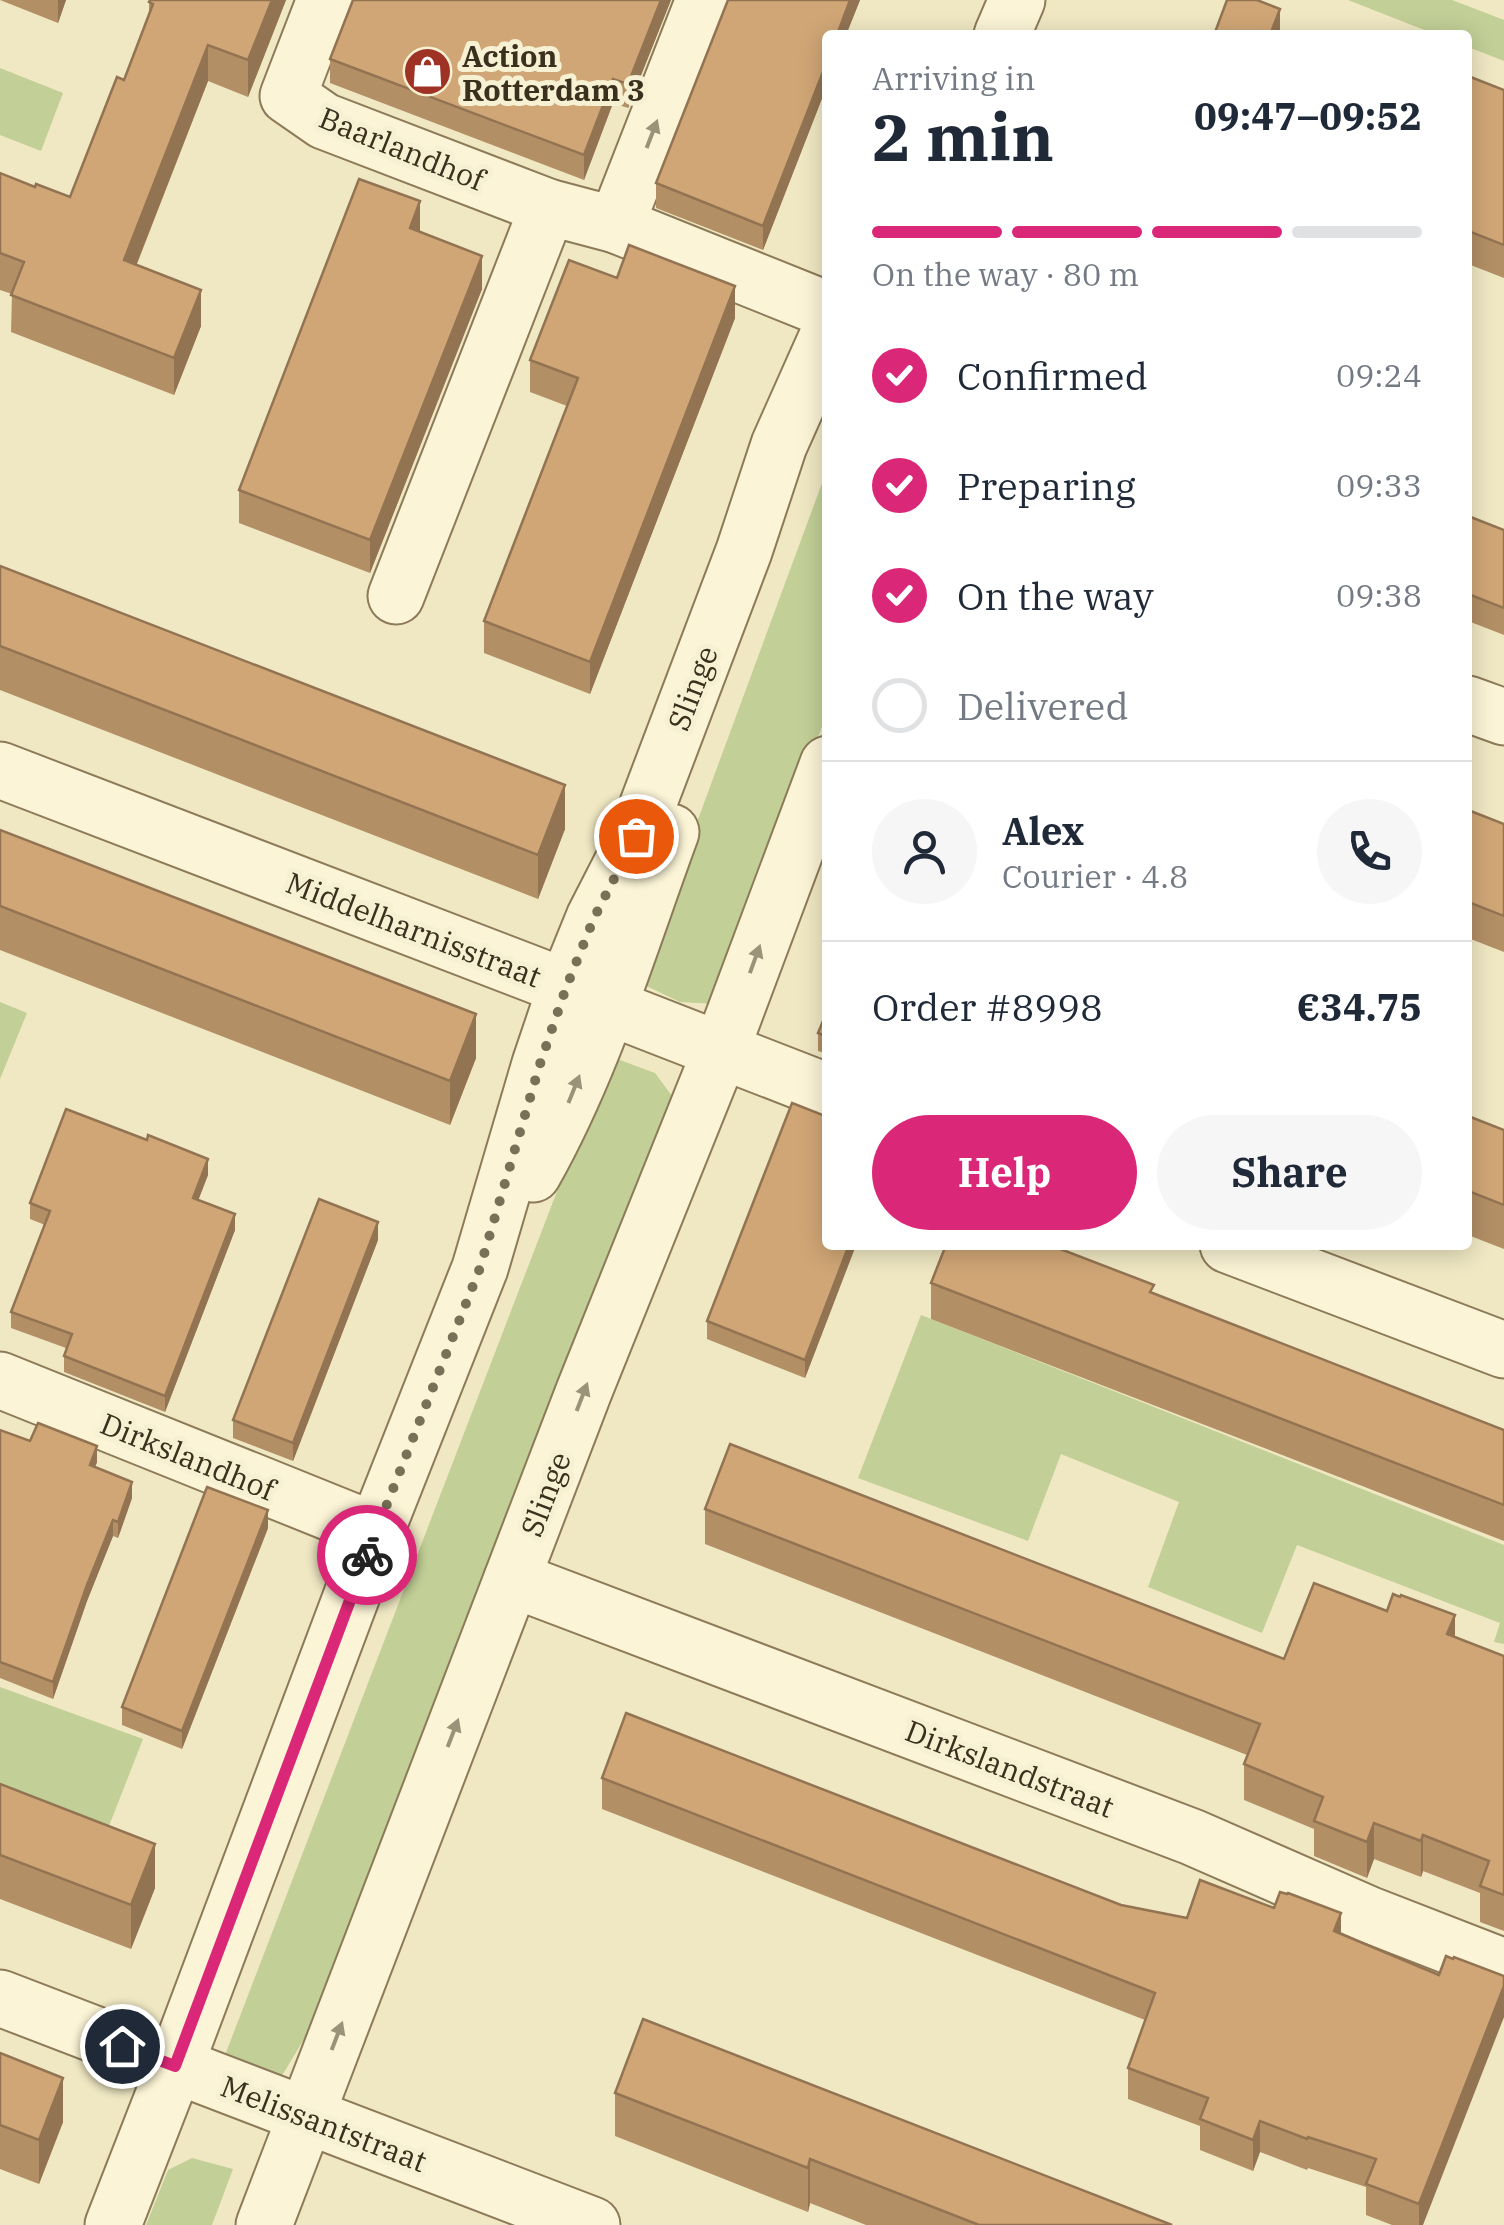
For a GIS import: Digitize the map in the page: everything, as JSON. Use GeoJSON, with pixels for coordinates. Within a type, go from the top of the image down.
{"type":"FeatureCollection","features":[{"type":"Feature","properties":{"kind":"street","name":"Baarlandhof"},"geometry":{"type":"LineString","coordinates":[[325,0],[288,96],[324,121],[548,207],[616,225],[822,308]]}},
{"type":"Feature","properties":{"kind":"street"},"geometry":{"type":"LineString","coordinates":[[616,225],[704,0]]}},
{"type":"Feature","properties":{"kind":"street"},"geometry":{"type":"LineString","coordinates":[[966,30],[977,0]]}},
{"type":"Feature","properties":{"kind":"street"},"geometry":{"type":"LineString","coordinates":[[1004,30],[1017,0]]}},
{"type":"Feature","properties":{"kind":"street"},"geometry":{"type":"LineString","coordinates":[[396,596],[548,207]]}},
{"type":"Feature","properties":{"kind":"street","name":"Slinge"},"geometry":{"type":"LineString","coordinates":[[587,996],[594,918],[636,836],[744,551],[779,444],[822,349]]}},
{"type":"Feature","properties":{"kind":"street","name":"Slinge"},"geometry":{"type":"LineString","coordinates":[[113,2225],[376,1530],[480,1268],[540,1064],[587,996],[822,426]]}},
{"type":"Feature","properties":{"kind":"street"},"geometry":{"type":"LineString","coordinates":[[1472,706],[1504,718]]}},
{"type":"Feature","properties":{"kind":"street","name":"Middelharnisstraat"},"geometry":{"type":"LineString","coordinates":[[0,770],[822,1090]]}},
{"type":"Feature","properties":{"kind":"street","name":"Slinge"},"geometry":{"type":"LineString","coordinates":[[264,2225],[591,1373],[721,1050],[822,780]]}},
{"type":"Feature","properties":{"kind":"street"},"geometry":{"type":"LineString","coordinates":[[1241,1250],[1504,1350]]}},
{"type":"Feature","properties":{"kind":"street","name":"Dirkslandhof"},"geometry":{"type":"LineString","coordinates":[[0,1380],[376,1530]]}},
{"type":"Feature","properties":{"kind":"street","name":"Dirkslandstraat"},"geometry":{"type":"LineString","coordinates":[[512,1580],[1192,1836],[1370,1915],[1504,1967]]}},
{"type":"Feature","properties":{"kind":"street","name":"Melissantstraat"},"geometry":{"type":"LineString","coordinates":[[0,1998],[592,2225]]}},
{"type":"Feature","properties":{"kind":"green space"},"geometry":{"type":"Polygon","coordinates":[[[1348,0],[1452,0],[1504,20],[1504,61],[1472,49],[1472,30],[1424,30],[1348,0]]]}},
{"type":"Feature","properties":{"kind":"green space"},"geometry":{"type":"Polygon","coordinates":[[[0,68],[63,93],[41,151],[0,135],[0,68]]]}},
{"type":"Feature","properties":{"kind":"green space"},"geometry":{"type":"Polygon","coordinates":[[[822,483],[822,727],[714,1004],[680,1002],[638,982],[822,483]]]}},
{"type":"Feature","properties":{"kind":"green space"},"geometry":{"type":"Polygon","coordinates":[[[0,1002],[27,1013],[0,1079],[0,1002]]]}},
{"type":"Feature","properties":{"kind":"green space"},"geometry":{"type":"Polygon","coordinates":[[[609,1056],[655,1073],[675,1100],[310,2029],[277,2084],[222,2063],[609,1056]]]}},
{"type":"Feature","properties":{"kind":"green space"},"geometry":{"type":"Polygon","coordinates":[[[921,1315],[1504,1545],[1504,1644],[1494,1642],[1500,1623],[1297,1545],[1262,1633],[1148,1587],[1179,1502],[1061,1454],[1028,1541],[858,1478],[921,1315]]]}},
{"type":"Feature","properties":{"kind":"green space"},"geometry":{"type":"Polygon","coordinates":[[[0,1687],[143,1739],[109,1826],[0,1785],[0,1687]]]}},
{"type":"Feature","properties":{"kind":"green space"},"geometry":{"type":"Polygon","coordinates":[[[192,2158],[233,2169],[212,2225],[146,2225],[168,2170],[192,2158]]]}},
{"type":"Feature","properties":{"kind":"building"},"geometry":{"type":"Polygon","coordinates":[[[150,0],[272,0],[248,60],[208,45],[124,260],[201,290],[174,358],[11,295],[24,262],[0,253],[0,173],[70,197],[117,77],[124,80],[153,4],[150,0]]]}},
{"type":"Feature","properties":{"kind":"building"},"geometry":{"type":"Polygon","coordinates":[[[353,0],[661,0],[628,84],[613,79],[584,155],[330,59],[353,0]]]}},
{"type":"Feature","properties":{"kind":"building"},"geometry":{"type":"Polygon","coordinates":[[[728,0],[850,0],[839,30],[822,30],[822,74],[763,226],[656,183],[728,0]]]}},
{"type":"Feature","properties":{"kind":"building"},"geometry":{"type":"Polygon","coordinates":[[[1227,0],[1257,0],[1280,9],[1272,30],[1216,30],[1227,0]]]}},
{"type":"Feature","properties":{"kind":"building"},"geometry":{"type":"Polygon","coordinates":[[[1472,78],[1504,90],[1504,245],[1472,233],[1472,78]]]}},
{"type":"Feature","properties":{"kind":"building"},"geometry":{"type":"Polygon","coordinates":[[[359,179],[420,201],[410,228],[482,256],[370,540],[239,490],[359,179]]]}},
{"type":"Feature","properties":{"kind":"building"},"geometry":{"type":"Polygon","coordinates":[[[629,245],[735,286],[590,662],[484,621],[578,378],[530,360],[569,260],[617,278],[629,245]]]}},
{"type":"Feature","properties":{"kind":"building"},"geometry":{"type":"Polygon","coordinates":[[[1472,518],[1504,530],[1504,608],[1472,596],[1472,518]]]}},
{"type":"Feature","properties":{"kind":"building"},"geometry":{"type":"Polygon","coordinates":[[[0,566],[565,785],[538,855],[0,646],[0,566]]]}},
{"type":"Feature","properties":{"kind":"building"},"geometry":{"type":"Polygon","coordinates":[[[1472,812],[1504,824],[1504,916],[1472,904],[1472,812]]]}},
{"type":"Feature","properties":{"kind":"building"},"geometry":{"type":"Polygon","coordinates":[[[0,830],[476,1014],[450,1081],[0,906],[0,830]]]}},
{"type":"Feature","properties":{"kind":"building"},"geometry":{"type":"Polygon","coordinates":[[[792,1103],[822,1115],[822,1250],[847,1250],[805,1360],[707,1321],[792,1103]]]}},
{"type":"Feature","properties":{"kind":"building"},"geometry":{"type":"Polygon","coordinates":[[[66,1109],[208,1159],[193,1198],[235,1214],[165,1396],[64,1356],[72,1334],[11,1312],[50,1211],[30,1203],[66,1109]]]}},
{"type":"Feature","properties":{"kind":"building"},"geometry":{"type":"Polygon","coordinates":[[[1472,1118],[1504,1130],[1504,1205],[1472,1193],[1472,1118]]]}},
{"type":"Feature","properties":{"kind":"building"},"geometry":{"type":"Polygon","coordinates":[[[319,1199],[378,1222],[293,1443],[233,1420],[319,1199]]]}},
{"type":"Feature","properties":{"kind":"building"},"geometry":{"type":"Polygon","coordinates":[[[944,1250],[1063,1250],[1154,1285],[1150,1292],[1504,1430],[1504,1505],[931,1283],[944,1250]]]}},
{"type":"Feature","properties":{"kind":"building"},"geometry":{"type":"Polygon","coordinates":[[[38,1423],[97,1446],[90,1465],[132,1482],[118,1522],[113,1520],[87,1585],[53,1682],[0,1662],[0,1430],[30,1441],[38,1423]]]}},
{"type":"Feature","properties":{"kind":"building"},"geometry":{"type":"Polygon","coordinates":[[[730,1444],[1284,1659],[1314,1583],[1387,1611],[1393,1594],[1455,1615],[1447,1634],[1504,1656],[1504,1895],[1480,1886],[1489,1861],[1423,1835],[1421,1841],[1374,1823],[1367,1842],[1314,1821],[1323,1797],[1244,1764],[1260,1724],[705,1509],[730,1444]]]}},
{"type":"Feature","properties":{"kind":"building"},"geometry":{"type":"Polygon","coordinates":[[[207,1487],[268,1510],[182,1731],[122,1707],[207,1487]]]}},
{"type":"Feature","properties":{"kind":"building"},"geometry":{"type":"Polygon","coordinates":[[[626,1713],[1121,1905],[1187,1918],[1200,1880],[1274,1908],[1280,1892],[1288,1893],[1341,1913],[1334,1931],[1439,1975],[1446,1956],[1504,1976],[1504,1986],[1419,2204],[1366,2184],[1376,2159],[1260,2121],[1253,2140],[1200,2119],[1208,2098],[1128,2068],[1155,1993],[602,1778],[626,1713]]]}},
{"type":"Feature","properties":{"kind":"building"},"geometry":{"type":"Polygon","coordinates":[[[0,1784],[155,1844],[131,1905],[0,1855],[0,1784]]]}},
{"type":"Feature","properties":{"kind":"building"},"geometry":{"type":"Polygon","coordinates":[[[643,2019],[1172,2225],[979,2225],[810,2159],[808,2168],[615,2093],[643,2019]]]}},
{"type":"Feature","properties":{"kind":"building"},"geometry":{"type":"Polygon","coordinates":[[[0,2053],[63,2078],[39,2140],[0,2125],[0,2053]]]}},
{"type":"Feature","properties":{"kind":"way so far"},"geometry":{"type":"LineString","coordinates":[[367,1555],[480,1268],[566,988],[594,918],[636,836]]}},
{"type":"Feature","properties":{"kind":"place","name":"Action Rotterdam 3"},"geometry":{"type":"Point","coordinates":[427,72]}},
{"type":"Feature","properties":{"kind":"route"},"geometry":{"type":"LineString","coordinates":[[122,2046],[175,2066],[367,1555]]}}]}
